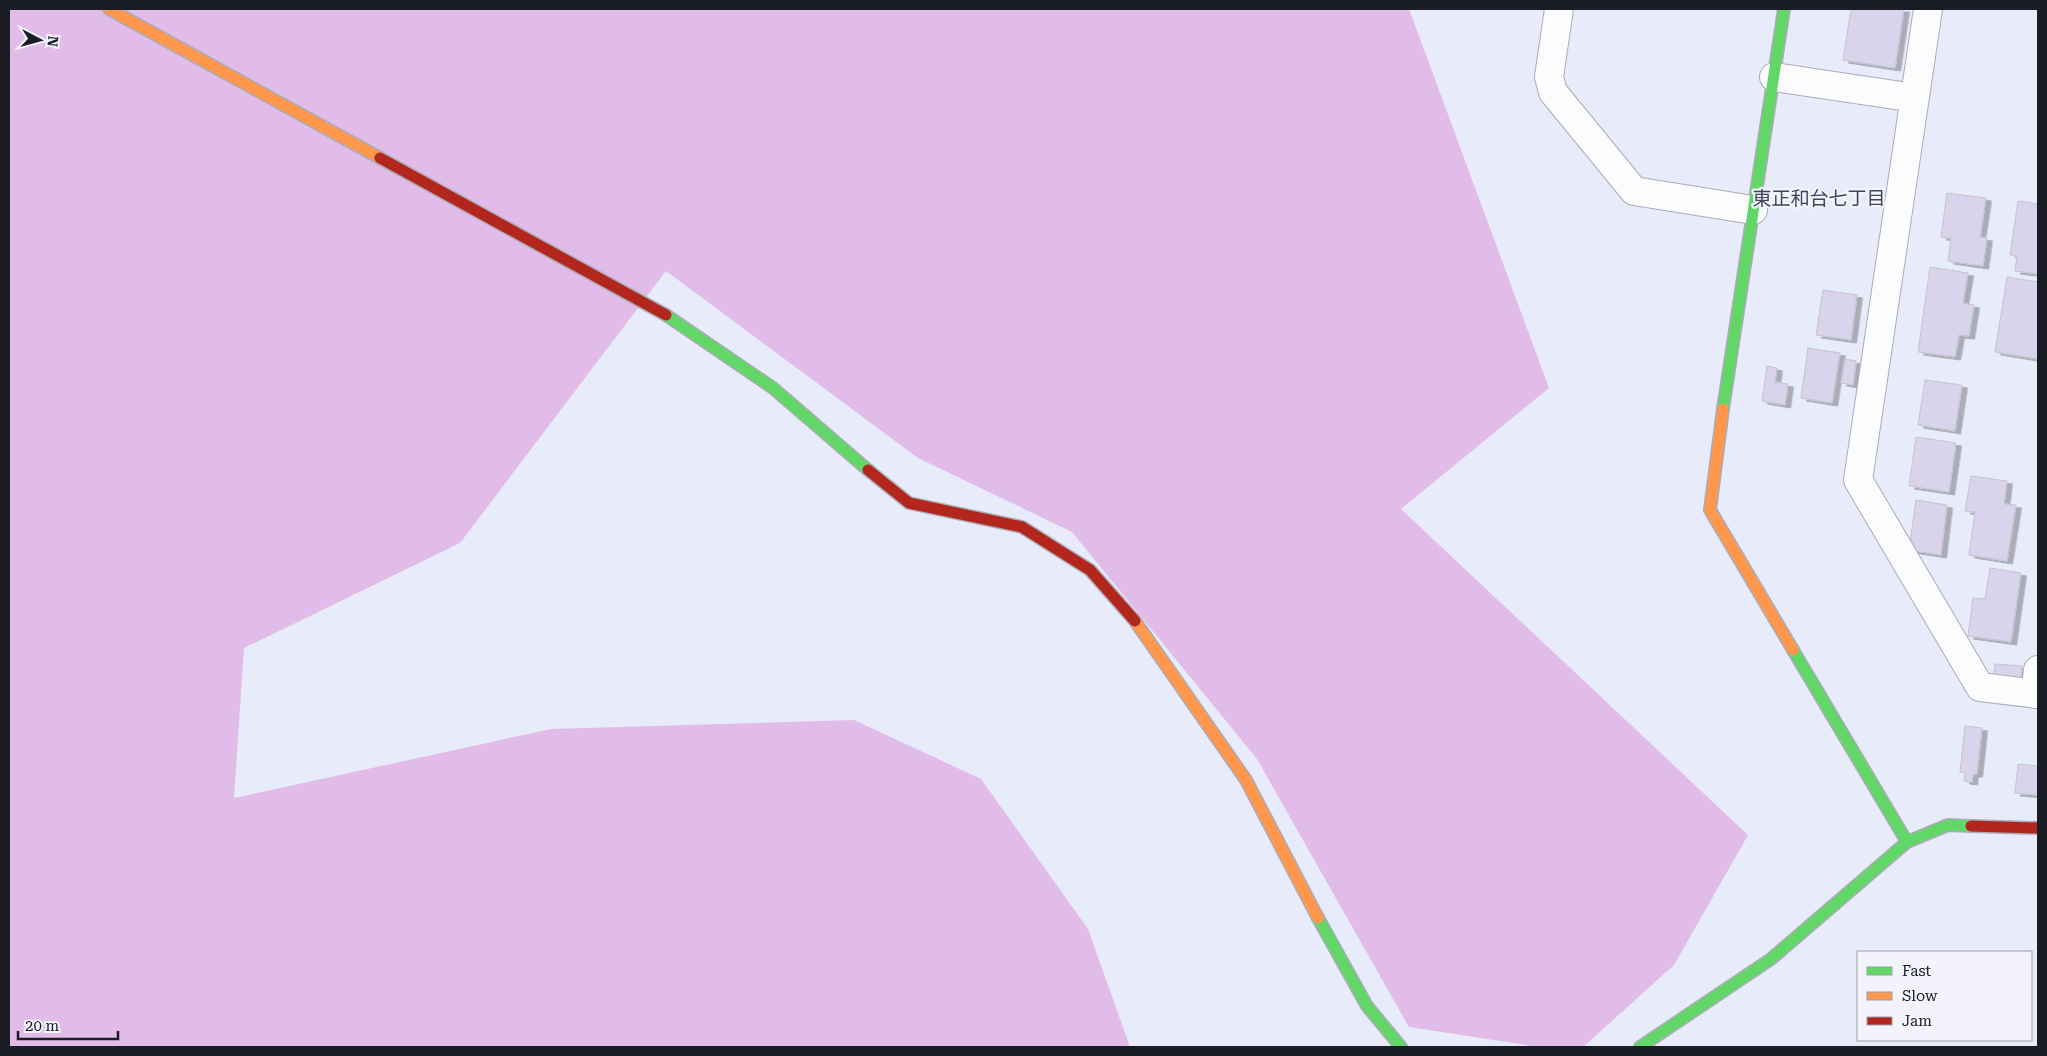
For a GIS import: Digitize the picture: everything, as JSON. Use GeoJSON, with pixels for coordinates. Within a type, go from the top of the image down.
{"type":"FeatureCollection","features":[{"type":"Feature","properties":{"kind":"street"},"geometry":{"type":"LineString","coordinates":[[109,9],[660,311],[773,388],[855,460],[909,503],[1022,527],[1090,570],[1142,631],[1246,780],[1342,964],[1367,1006],[1401,1047]]}},
{"type":"Feature","properties":{"kind":"street"},"geometry":{"type":"LineString","coordinates":[[1559,9],[1549,77],[1553,92],[1634,191],[1753,210]]}},
{"type":"Feature","properties":{"kind":"street"},"geometry":{"type":"LineString","coordinates":[[1784,9],[1715,461],[1710,510],[1907,842]]}},
{"type":"Feature","properties":{"kind":"street"},"geometry":{"type":"LineString","coordinates":[[1928,9],[1858,480],[1980,687],[2037,686]]}},
{"type":"Feature","properties":{"kind":"street"},"geometry":{"type":"LineString","coordinates":[[1774,77],[1915,98]]}},
{"type":"Feature","properties":{"kind":"street"},"geometry":{"type":"LineString","coordinates":[[1640,1047],[1771,959],[1907,842],[1948,825],[2038,828]]}},
{"type":"Feature","properties":{"kind":"shaded area"},"geometry":{"type":"Polygon","coordinates":[[[9,9],[1409,9],[1549,388],[1401,509],[1748,835],[1674,965],[1583,1047],[1539,1047],[1409,1027],[1257,759],[1072,532],[918,458],[666,271],[460,543],[244,648],[234,798],[551,729],[854,720],[981,779],[1088,929],[1130,1047],[9,1047],[9,9]]]}},
{"type":"Feature","properties":{"kind":"building"},"geometry":{"type":"Polygon","coordinates":[[[1851,9],[1904,9],[1895,68],[1843,60],[1851,9]]]}},
{"type":"Feature","properties":{"kind":"building"},"geometry":{"type":"Polygon","coordinates":[[[1947,193],[1986,198],[1980,237],[1987,238],[1983,266],[1948,261],[1951,238],[1941,237],[1947,193]]]}},
{"type":"Feature","properties":{"kind":"building"},"geometry":{"type":"Polygon","coordinates":[[[2018,201],[2038,204],[2038,274],[2015,271],[2017,256],[2010,255],[2018,201]]]}},
{"type":"Feature","properties":{"kind":"building"},"geometry":{"type":"Polygon","coordinates":[[[1930,267],[1968,273],[1963,303],[1974,305],[1969,336],[1959,335],[1955,357],[1918,352],[1930,267]]]}},
{"type":"Feature","properties":{"kind":"building"},"geometry":{"type":"Polygon","coordinates":[[[2007,277],[2038,282],[2038,359],[1995,352],[2007,277]]]}},
{"type":"Feature","properties":{"kind":"building"},"geometry":{"type":"Polygon","coordinates":[[[1823,290],[1857,295],[1851,340],[1816,335],[1823,290]]]}},
{"type":"Feature","properties":{"kind":"building"},"geometry":{"type":"Polygon","coordinates":[[[1808,348],[1840,353],[1832,403],[1801,398],[1808,348]]]}},
{"type":"Feature","properties":{"kind":"building"},"geometry":{"type":"Polygon","coordinates":[[[1845,359],[1856,361],[1853,385],[1841,383],[1845,359]]]}},
{"type":"Feature","properties":{"kind":"building"},"geometry":{"type":"Polygon","coordinates":[[[1767,366],[1777,368],[1775,382],[1788,384],[1785,405],[1762,401],[1767,366]]]}},
{"type":"Feature","properties":{"kind":"building"},"geometry":{"type":"Polygon","coordinates":[[[1925,380],[1962,385],[1955,431],[1918,425],[1925,380]]]}},
{"type":"Feature","properties":{"kind":"building"},"geometry":{"type":"Polygon","coordinates":[[[1916,437],[1956,443],[1949,492],[1909,486],[1916,437]]]}},
{"type":"Feature","properties":{"kind":"building"},"geometry":{"type":"Polygon","coordinates":[[[1971,476],[2007,481],[2004,504],[2016,505],[2007,561],[1969,555],[1975,512],[1965,511],[1971,476]]]}},
{"type":"Feature","properties":{"kind":"building"},"geometry":{"type":"Polygon","coordinates":[[[1916,500],[1947,505],[1941,555],[1909,550],[1916,500]]]}},
{"type":"Feature","properties":{"kind":"building"},"geometry":{"type":"Polygon","coordinates":[[[1990,568],[2021,573],[2011,642],[1968,636],[1973,598],[1985,599],[1990,568]]]}},
{"type":"Feature","properties":{"kind":"building"},"geometry":{"type":"Polygon","coordinates":[[[1995,664],[2022,666],[2020,687],[1993,684],[1995,664]]]}},
{"type":"Feature","properties":{"kind":"building"},"geometry":{"type":"Polygon","coordinates":[[[1965,726],[1982,728],[1977,774],[1973,774],[1972,782],[1964,781],[1965,773],[1960,772],[1965,726]]]}},
{"type":"Feature","properties":{"kind":"building"},"geometry":{"type":"Polygon","coordinates":[[[2018,764],[2038,766],[2038,795],[2015,793],[2018,764]]]}},
{"type":"Feature","properties":{"kind":"traffic: fast"},"geometry":{"type":"LineString","coordinates":[[1723,409],[1784,9]]}},
{"type":"Feature","properties":{"kind":"traffic: fast"},"geometry":{"type":"LineString","coordinates":[[666,315],[773,388],[868,470]]}},
{"type":"Feature","properties":{"kind":"traffic: fast"},"geometry":{"type":"LineString","coordinates":[[1793,650],[1907,842]]}},
{"type":"Feature","properties":{"kind":"traffic: fast"},"geometry":{"type":"LineString","coordinates":[[1640,1047],[1771,959],[1907,842],[1948,825],[1971,826]]}},
{"type":"Feature","properties":{"kind":"traffic: fast"},"geometry":{"type":"LineString","coordinates":[[1318,918],[1367,1006],[1401,1047]]}},
{"type":"Feature","properties":{"kind":"traffic: slow"},"geometry":{"type":"LineString","coordinates":[[109,9],[380,158]]}},
{"type":"Feature","properties":{"kind":"traffic: slow"},"geometry":{"type":"LineString","coordinates":[[1723,409],[1710,510],[1793,650]]}},
{"type":"Feature","properties":{"kind":"traffic: slow"},"geometry":{"type":"LineString","coordinates":[[1135,621],[1246,780],[1318,918]]}},
{"type":"Feature","properties":{"kind":"traffic: jam"},"geometry":{"type":"LineString","coordinates":[[380,158],[666,315]]}},
{"type":"Feature","properties":{"kind":"traffic: jam"},"geometry":{"type":"LineString","coordinates":[[868,470],[909,503],[1022,527],[1090,570],[1135,621]]}},
{"type":"Feature","properties":{"kind":"traffic: jam"},"geometry":{"type":"LineString","coordinates":[[1971,826],[2038,828]]}},
{"type":"Feature","properties":{"kind":"district","name":"東正和台七丁目"},"geometry":{"type":"Point","coordinates":[1819,198]}}]}
